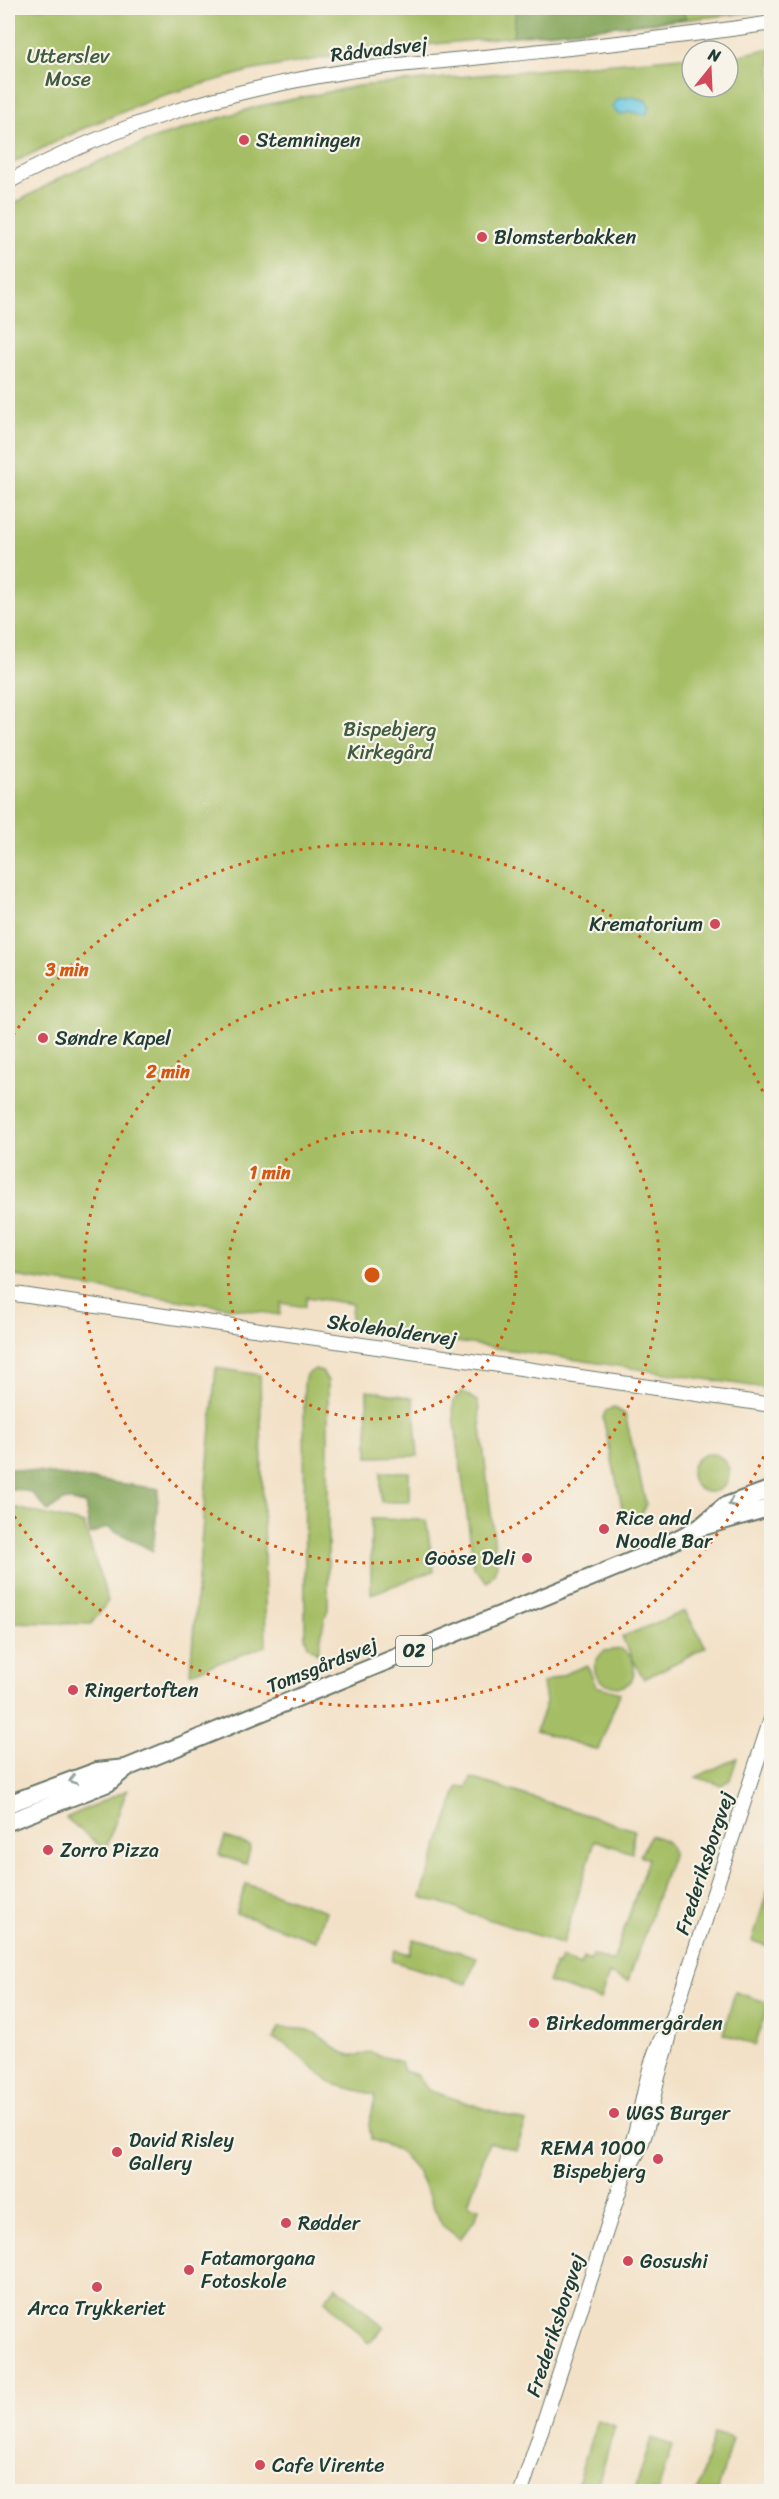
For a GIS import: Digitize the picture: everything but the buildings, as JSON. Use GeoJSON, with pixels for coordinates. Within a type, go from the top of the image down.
{"type":"FeatureCollection","features":[{"type":"Feature","properties":{"kind":"main road","name":"Tomsgårdsvej"},"geometry":{"type":"LineString","coordinates":[[699,1528],[725,1506],[771,1489]]}},
{"type":"Feature","properties":{"kind":"main road","name":"Tomsgårdsvej"},"geometry":{"type":"LineString","coordinates":[[8,1804],[97,1771],[126,1768],[646,1555],[699,1528],[771,1507]]}},
{"type":"Feature","properties":{"kind":"main road","name":"Tomsgårdsvej"},"geometry":{"type":"LineString","coordinates":[[8,1822],[108,1783],[126,1768]]}},
{"type":"Feature","properties":{"kind":"street","name":"Rådvadsvej"},"geometry":{"type":"LineString","coordinates":[[8,182],[94,142],[141,124],[249,90],[344,71],[699,34],[771,23]]}},
{"type":"Feature","properties":{"kind":"street","name":"Skoleholdervej"},"geometry":{"type":"LineString","coordinates":[[8,1293],[771,1405]]}},
{"type":"Feature","properties":{"kind":"street","name":"Frederiksborgvej"},"geometry":{"type":"LineString","coordinates":[[521,2492],[626,2170],[628,2152],[639,2117],[644,2086],[661,2036],[672,2020],[771,1716]]}},
{"type":"Feature","properties":{"kind":"green space","name":"Utterslev Mose"},"geometry":{"type":"Polygon","coordinates":[[[8,8],[771,9],[750,13],[363,51],[249,71],[161,96],[84,128],[8,165],[8,8]]]}},
{"type":"Feature","properties":{"kind":"green space"},"geometry":{"type":"Polygon","coordinates":[[[516,8],[682,8],[686,19],[513,36],[516,8]]]}},
{"type":"Feature","properties":{"kind":"green space","name":"Bispebjerg Kirkegård"},"geometry":{"type":"Polygon","coordinates":[[[771,48],[771,1389],[350,1326],[352,1304],[307,1297],[305,1307],[281,1303],[280,1315],[8,1275],[8,207],[64,176],[155,138],[259,106],[358,86],[680,57],[680,99],[740,99],[740,55],[771,48]]]}},
{"type":"Feature","properties":{"kind":"green space"},"geometry":{"type":"Polygon","coordinates":[[[216,1368],[260,1375],[266,1646],[190,1673],[216,1368]]]}},
{"type":"Feature","properties":{"kind":"green space"},"geometry":{"type":"Polygon","coordinates":[[[315,1369],[322,1371],[328,1381],[328,1609],[317,1653],[308,1645],[305,1637],[304,1382],[306,1375],[315,1369]]]}},
{"type":"Feature","properties":{"kind":"green space"},"geometry":{"type":"Polygon","coordinates":[[[367,1390],[413,1398],[418,1456],[368,1457],[367,1390]]]}},
{"type":"Feature","properties":{"kind":"green space"},"geometry":{"type":"Polygon","coordinates":[[[462,1391],[478,1402],[497,1565],[487,1582],[474,1568],[453,1409],[454,1400],[462,1391]]]}},
{"type":"Feature","properties":{"kind":"green space"},"geometry":{"type":"Polygon","coordinates":[[[613,1407],[625,1414],[646,1504],[636,1520],[628,1518],[623,1512],[603,1418],[605,1412],[613,1407]]]}},
{"type":"Feature","properties":{"kind":"green space"},"geometry":{"type":"Polygon","coordinates":[[[710,1454],[723,1460],[729,1473],[723,1486],[710,1492],[697,1486],[691,1473],[697,1460],[710,1454]]]}},
{"type":"Feature","properties":{"kind":"green space"},"geometry":{"type":"Polygon","coordinates":[[[8,1468],[159,1489],[153,1551],[108,1527],[90,1534],[85,1504],[65,1500],[48,1511],[31,1492],[8,1488],[8,1468]]]}},
{"type":"Feature","properties":{"kind":"green space"},"geometry":{"type":"Polygon","coordinates":[[[381,1472],[409,1472],[409,1502],[381,1502],[381,1472]]]}},
{"type":"Feature","properties":{"kind":"green space"},"geometry":{"type":"Polygon","coordinates":[[[8,1506],[84,1524],[108,1601],[91,1624],[8,1622],[8,1506]]]}},
{"type":"Feature","properties":{"kind":"green space"},"geometry":{"type":"Polygon","coordinates":[[[371,1519],[426,1520],[434,1571],[371,1594],[371,1519]]]}},
{"type":"Feature","properties":{"kind":"green space"},"geometry":{"type":"Polygon","coordinates":[[[685,1611],[706,1647],[644,1679],[632,1658],[634,1673],[629,1683],[610,1686],[601,1681],[595,1673],[596,1663],[604,1651],[621,1649],[632,1657],[622,1637],[685,1611]]]}},
{"type":"Feature","properties":{"kind":"green space"},"geometry":{"type":"Polygon","coordinates":[[[587,1665],[596,1686],[620,1693],[598,1750],[536,1731],[546,1702],[543,1683],[587,1665]]]}},
{"type":"Feature","properties":{"kind":"green space"},"geometry":{"type":"Polygon","coordinates":[[[737,1758],[730,1780],[721,1785],[696,1777],[737,1758]]]}},
{"type":"Feature","properties":{"kind":"green space"},"geometry":{"type":"Polygon","coordinates":[[[471,1778],[634,1830],[632,1853],[595,1840],[563,1944],[421,1897],[458,1787],[467,1787],[471,1778]]]}},
{"type":"Feature","properties":{"kind":"green space"},"geometry":{"type":"Polygon","coordinates":[[[127,1790],[105,1850],[66,1818],[127,1790]]]}},
{"type":"Feature","properties":{"kind":"green space"},"geometry":{"type":"Polygon","coordinates":[[[651,1835],[669,1844],[672,1855],[628,1981],[609,1974],[600,2000],[548,1982],[555,1964],[558,1965],[561,1957],[580,1966],[583,1958],[590,1961],[592,1955],[613,1962],[648,1859],[640,1855],[651,1835]]]}},
{"type":"Feature","properties":{"kind":"green space"},"geometry":{"type":"Polygon","coordinates":[[[225,1837],[251,1846],[246,1864],[219,1855],[225,1837]]]}},
{"type":"Feature","properties":{"kind":"green space"},"geometry":{"type":"Polygon","coordinates":[[[246,1884],[326,1911],[316,1941],[236,1913],[246,1884]]]}},
{"type":"Feature","properties":{"kind":"green space"},"geometry":{"type":"Polygon","coordinates":[[[768,1890],[771,1891],[771,1947],[752,1941],[768,1890]]]}},
{"type":"Feature","properties":{"kind":"green space"},"geometry":{"type":"Polygon","coordinates":[[[414,1939],[477,1957],[467,1984],[392,1961],[395,1950],[409,1954],[414,1939]]]}},
{"type":"Feature","properties":{"kind":"green space"},"geometry":{"type":"Polygon","coordinates":[[[735,1992],[769,2003],[755,2045],[723,2034],[735,1992]]]}},
{"type":"Feature","properties":{"kind":"green space"},"geometry":{"type":"Polygon","coordinates":[[[279,2028],[308,2030],[350,2055],[369,2052],[401,2062],[404,2071],[417,2075],[428,2090],[526,2122],[516,2150],[489,2142],[468,2204],[479,2208],[476,2218],[460,2239],[442,2225],[417,2171],[398,2150],[371,2139],[369,2124],[376,2095],[333,2084],[283,2043],[273,2039],[279,2028]]]}},
{"type":"Feature","properties":{"kind":"green space"},"geometry":{"type":"Polygon","coordinates":[[[336,2286],[384,2327],[369,2343],[325,2300],[336,2286]]]}},
{"type":"Feature","properties":{"kind":"green space"},"geometry":{"type":"Polygon","coordinates":[[[597,2420],[615,2426],[596,2491],[575,2490],[597,2420]]]}},
{"type":"Feature","properties":{"kind":"green space"},"geometry":{"type":"Polygon","coordinates":[[[714,2433],[732,2438],[718,2491],[697,2491],[714,2433]]]}},
{"type":"Feature","properties":{"kind":"green space"},"geometry":{"type":"Polygon","coordinates":[[[651,2438],[672,2445],[658,2491],[635,2491],[651,2438]]]}},
{"type":"Feature","properties":{"kind":"water"},"geometry":{"type":"Polygon","coordinates":[[[632,97],[645,100],[650,106],[646,115],[630,112],[619,115],[612,107],[618,99],[632,97]]]}},
{"type":"Feature","properties":{"kind":"place","name":"Stemningen"},"geometry":{"type":"Point","coordinates":[244,140]}},
{"type":"Feature","properties":{"kind":"place","name":"Blomsterbakken"},"geometry":{"type":"Point","coordinates":[482,237]}},
{"type":"Feature","properties":{"kind":"place","name":"Krematorium"},"geometry":{"type":"Point","coordinates":[715,924]}},
{"type":"Feature","properties":{"kind":"place","name":"Søndre Kapel"},"geometry":{"type":"Point","coordinates":[43,1038]}},
{"type":"Feature","properties":{"kind":"place","name":"Rice and Noodle Bar"},"geometry":{"type":"Point","coordinates":[604,1529]}},
{"type":"Feature","properties":{"kind":"place","name":"Goose Deli"},"geometry":{"type":"Point","coordinates":[527,1558]}},
{"type":"Feature","properties":{"kind":"place","name":"Ringertoften"},"geometry":{"type":"Point","coordinates":[73,1690]}},
{"type":"Feature","properties":{"kind":"place","name":"Zorro Pizza"},"geometry":{"type":"Point","coordinates":[48,1850]}},
{"type":"Feature","properties":{"kind":"place","name":"Birkedommergården"},"geometry":{"type":"Point","coordinates":[534,2023]}},
{"type":"Feature","properties":{"kind":"place","name":"WGS Burger"},"geometry":{"type":"Point","coordinates":[614,2113]}},
{"type":"Feature","properties":{"kind":"place","name":"David Risley Gallery"},"geometry":{"type":"Point","coordinates":[117,2152]}},
{"type":"Feature","properties":{"kind":"place","name":"REMA 1000 Bispebjerg"},"geometry":{"type":"Point","coordinates":[658,2159]}},
{"type":"Feature","properties":{"kind":"place","name":"Rødder"},"geometry":{"type":"Point","coordinates":[286,2223]}},
{"type":"Feature","properties":{"kind":"place","name":"Gosushi"},"geometry":{"type":"Point","coordinates":[628,2261]}},
{"type":"Feature","properties":{"kind":"place","name":"Fatamorgana Fotoskole"},"geometry":{"type":"Point","coordinates":[189,2270]}},
{"type":"Feature","properties":{"kind":"place","name":"Arca Trykkeriet"},"geometry":{"type":"Point","coordinates":[97,2287]}},
{"type":"Feature","properties":{"kind":"place","name":"Cafe Virente"},"geometry":{"type":"Point","coordinates":[260,2465]}}]}
